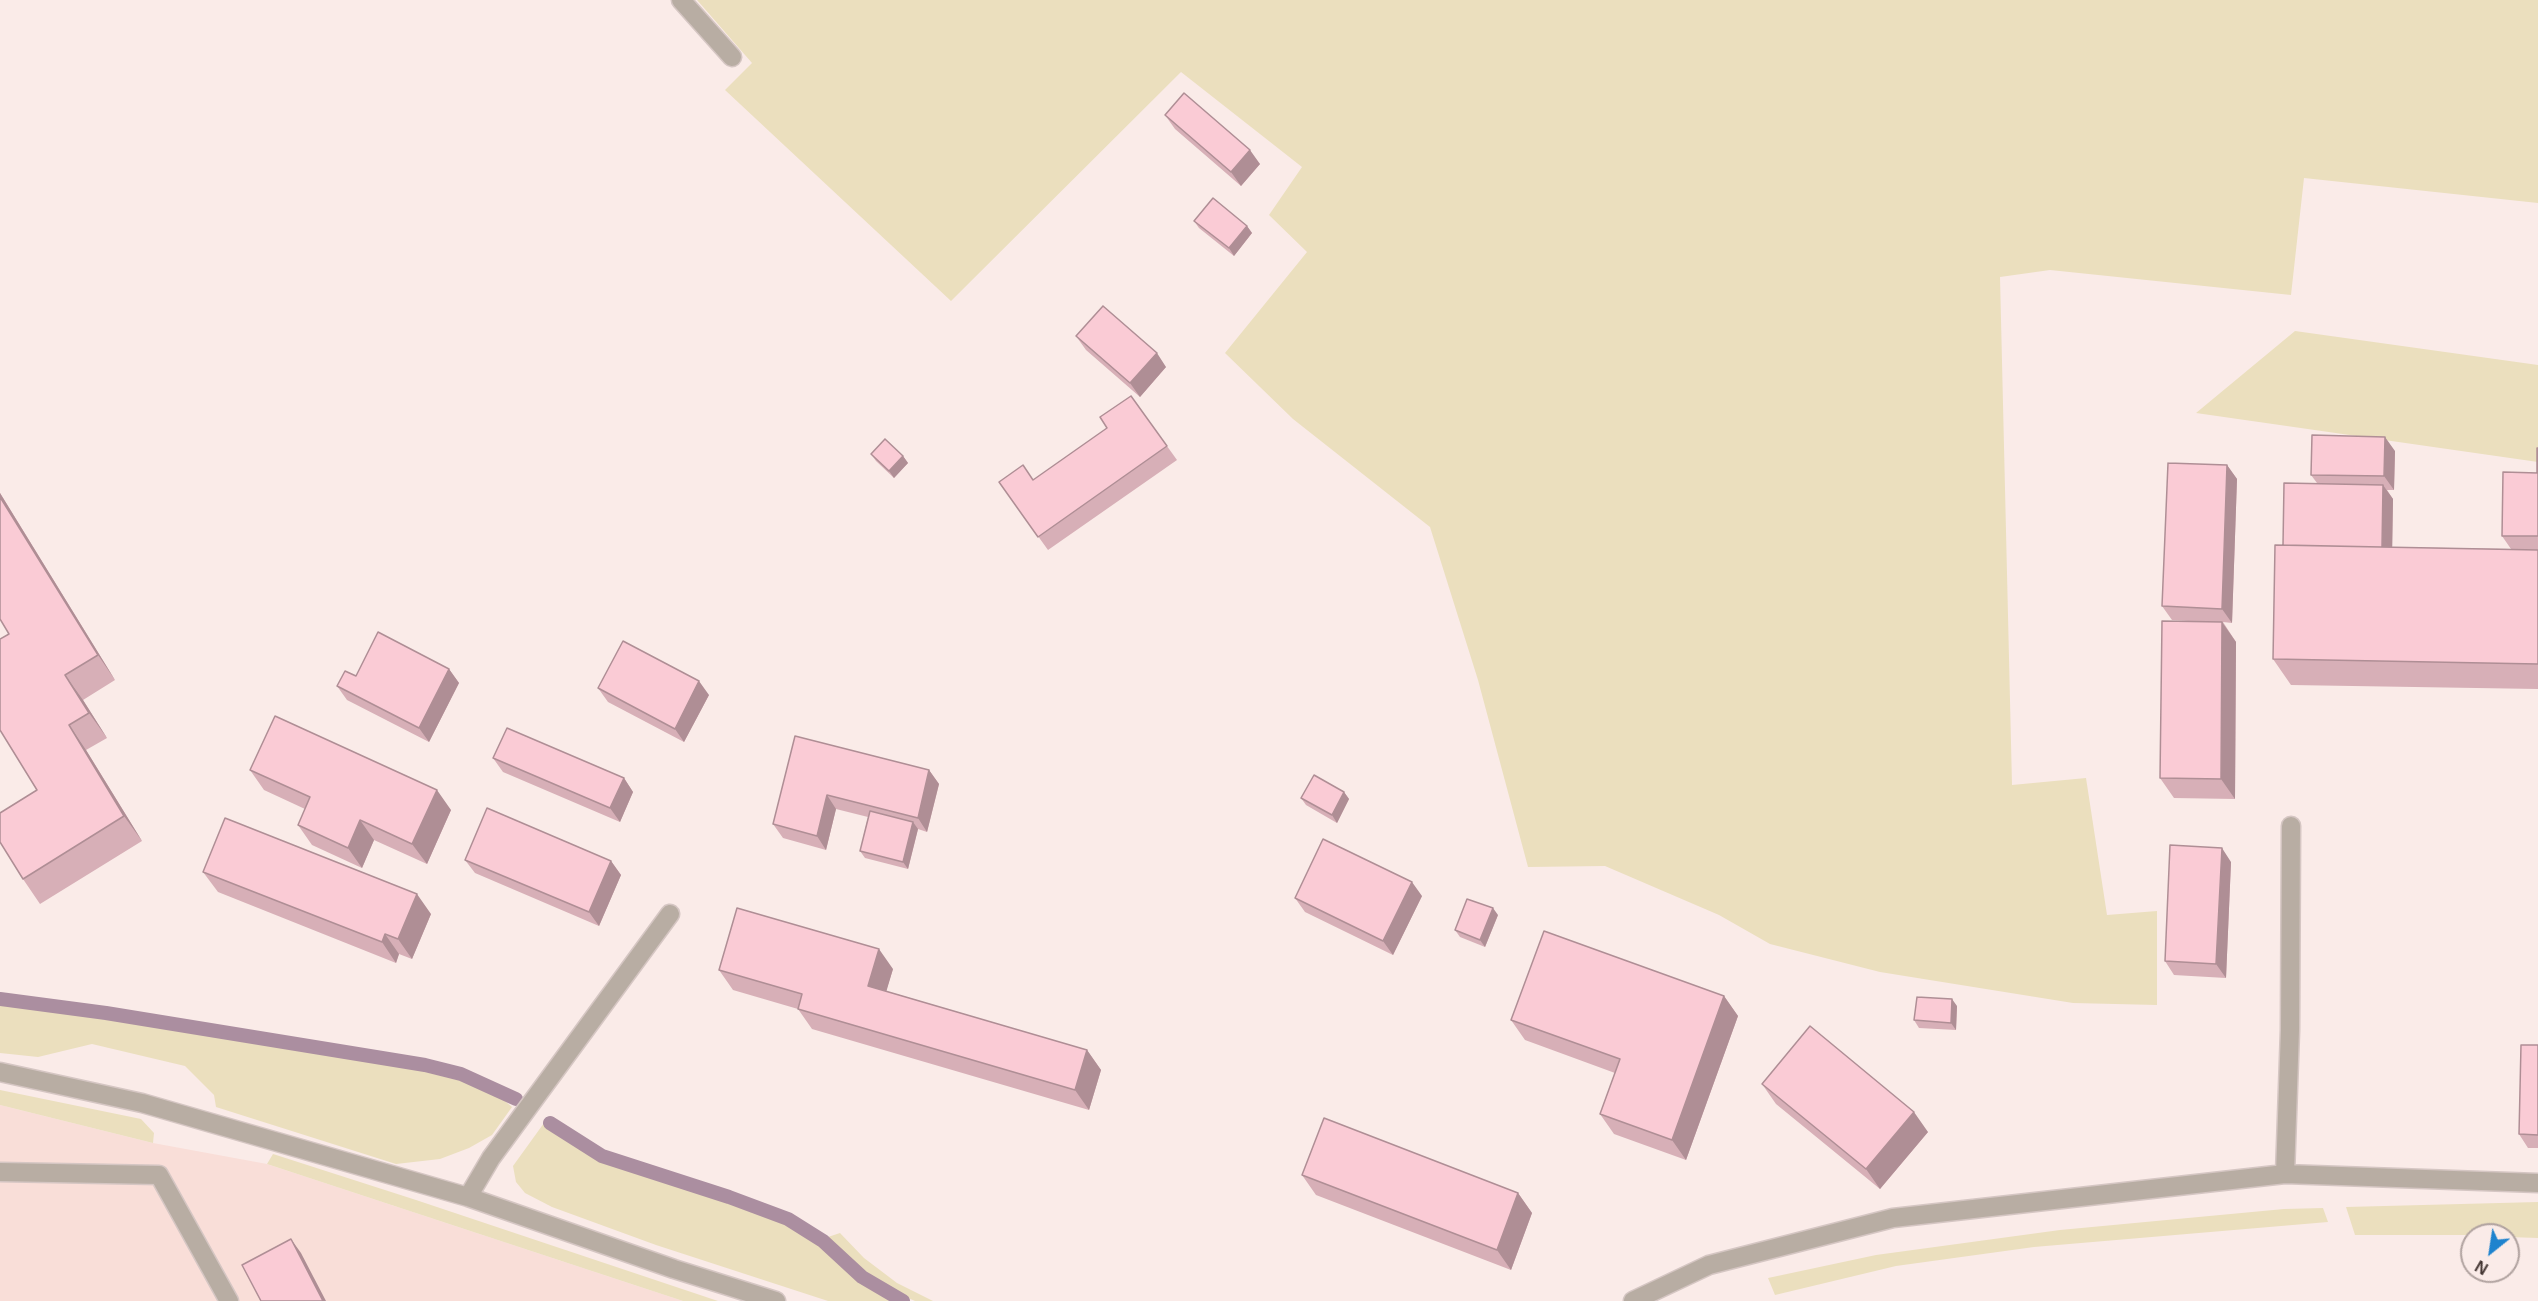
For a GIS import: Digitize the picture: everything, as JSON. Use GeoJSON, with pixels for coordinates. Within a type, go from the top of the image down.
{"type":"FeatureCollection","features":[{"type":"Feature","properties":{"kind":"street"},"geometry":{"type":"LineString","coordinates":[[681,0],[732,57]]}},
{"type":"Feature","properties":{"kind":"street"},"geometry":{"type":"LineString","coordinates":[[2285,1174],[2290,1030],[2291,826]]}},
{"type":"Feature","properties":{"kind":"street"},"geometry":{"type":"LineString","coordinates":[[468,1197],[491,1158],[670,914]]}},
{"type":"Feature","properties":{"kind":"street"},"geometry":{"type":"LineString","coordinates":[[0,1072],[142,1103],[468,1197],[674,1269],[776,1301]]}},
{"type":"Feature","properties":{"kind":"street"},"geometry":{"type":"LineString","coordinates":[[0,1172],[159,1175],[229,1301]]}},
{"type":"Feature","properties":{"kind":"street"},"geometry":{"type":"LineString","coordinates":[[1633,1301],[1709,1265],[1893,1218],[2285,1174],[2538,1183]]}},
{"type":"Feature","properties":{"kind":"shaded area"},"geometry":{"type":"Polygon","coordinates":[[[697,0],[2538,0],[2538,203],[2304,178],[2291,295],[2050,270],[2000,277],[2012,785],[2086,778],[2107,915],[2157,911],[2157,1005],[2073,1003],[1880,972],[1770,944],[1719,915],[1605,866],[1528,867],[1478,680],[1430,527],[1293,419],[1225,353],[1307,252],[1269,215],[1302,167],[1181,72],[951,301],[725,90],[752,63],[697,0]]]}},
{"type":"Feature","properties":{"kind":"shaded area"},"geometry":{"type":"Polygon","coordinates":[[[2295,331],[2538,365],[2538,462],[2196,413],[2295,331]]]}},
{"type":"Feature","properties":{"kind":"shaded area"},"geometry":{"type":"Polygon","coordinates":[[[0,1003],[235,1037],[434,1072],[492,1090],[512,1107],[492,1135],[469,1148],[440,1159],[396,1164],[216,1107],[214,1095],[185,1066],[92,1044],[38,1057],[0,1053],[0,1003]]]}},
{"type":"Feature","properties":{"kind":"shaded area"},"geometry":{"type":"Polygon","coordinates":[[[0,1090],[141,1119],[154,1133],[153,1143],[0,1105],[0,1090]]]}},
{"type":"Feature","properties":{"kind":"shaded area"},"geometry":{"type":"Polygon","coordinates":[[[0,1105],[153,1143],[267,1164],[683,1301],[0,1301],[0,1105]]]}},
{"type":"Feature","properties":{"kind":"shaded area"},"geometry":{"type":"Polygon","coordinates":[[[544,1123],[598,1158],[728,1199],[790,1223],[821,1243],[859,1280],[895,1301],[828,1301],[656,1245],[552,1207],[525,1193],[516,1182],[513,1166],[544,1123]]]}},
{"type":"Feature","properties":{"kind":"shaded area"},"geometry":{"type":"Polygon","coordinates":[[[273,1154],[718,1301],[683,1301],[267,1164],[273,1154]]]}},
{"type":"Feature","properties":{"kind":"shaded area"},"geometry":{"type":"Polygon","coordinates":[[[2538,1202],[2538,1238],[2520,1237],[2520,1223],[2460,1223],[2460,1235],[2355,1235],[2346,1207],[2538,1202]]]}},
{"type":"Feature","properties":{"kind":"shaded area"},"geometry":{"type":"Polygon","coordinates":[[[2323,1208],[2328,1222],[2034,1247],[1896,1266],[1775,1295],[1768,1278],[1876,1255],[2060,1230],[2284,1209],[2323,1208]]]}},
{"type":"Feature","properties":{"kind":"shaded area"},"geometry":{"type":"Polygon","coordinates":[[[840,1233],[864,1258],[897,1283],[933,1301],[915,1301],[899,1294],[865,1271],[828,1237],[840,1233]]]}},
{"type":"Feature","properties":{"kind":"building"},"geometry":{"type":"Polygon","coordinates":[[[1184,93],[1250,150],[1231,172],[1165,115],[1184,93]]]}},
{"type":"Feature","properties":{"kind":"building"},"geometry":{"type":"Polygon","coordinates":[[[1213,198],[1247,226],[1229,248],[1194,221],[1213,198]]]}},
{"type":"Feature","properties":{"kind":"building"},"geometry":{"type":"Polygon","coordinates":[[[1103,306],[1157,353],[1130,383],[1076,336],[1103,306]]]}},
{"type":"Feature","properties":{"kind":"building"},"geometry":{"type":"Polygon","coordinates":[[[1131,396],[1167,446],[1038,537],[999,482],[1023,465],[1033,480],[1107,428],[1100,417],[1131,396]]]}},
{"type":"Feature","properties":{"kind":"building"},"geometry":{"type":"Polygon","coordinates":[[[2312,435],[2385,437],[2384,476],[2311,475],[2312,435]]]}},
{"type":"Feature","properties":{"kind":"building"},"geometry":{"type":"Polygon","coordinates":[[[885,439],[903,456],[889,471],[871,454],[885,439]]]}},
{"type":"Feature","properties":{"kind":"building"},"geometry":{"type":"Polygon","coordinates":[[[2538,448],[2538,473],[2537,473],[2538,448]]]}},
{"type":"Feature","properties":{"kind":"building"},"geometry":{"type":"Polygon","coordinates":[[[2168,463],[2227,465],[2222,609],[2162,606],[2168,463]]]}},
{"type":"Feature","properties":{"kind":"building"},"geometry":{"type":"Polygon","coordinates":[[[2503,472],[2538,473],[2538,536],[2502,536],[2503,472]]]}},
{"type":"Feature","properties":{"kind":"building"},"geometry":{"type":"Polygon","coordinates":[[[2284,483],[2383,485],[2382,547],[2283,545],[2284,483]]]}},
{"type":"Feature","properties":{"kind":"building"},"geometry":{"type":"Polygon","coordinates":[[[0,497],[98,655],[65,675],[89,713],[69,725],[124,816],[23,879],[0,842],[0,813],[37,790],[0,730],[0,639],[9,634],[0,619],[0,497]]]}},
{"type":"Feature","properties":{"kind":"building"},"geometry":{"type":"Polygon","coordinates":[[[2275,545],[2538,550],[2538,664],[2273,659],[2275,545]]]}},
{"type":"Feature","properties":{"kind":"building"},"geometry":{"type":"Polygon","coordinates":[[[2162,621],[2222,622],[2221,779],[2160,778],[2162,621]]]}},
{"type":"Feature","properties":{"kind":"building"},"geometry":{"type":"Polygon","coordinates":[[[378,632],[449,669],[419,728],[337,686],[345,671],[356,676],[378,632]]]}},
{"type":"Feature","properties":{"kind":"building"},"geometry":{"type":"Polygon","coordinates":[[[623,641],[699,681],[675,729],[598,688],[623,641]]]}},
{"type":"Feature","properties":{"kind":"building"},"geometry":{"type":"Polygon","coordinates":[[[275,716],[437,790],[412,844],[360,820],[348,848],[298,825],[310,797],[250,770],[275,716]]]}},
{"type":"Feature","properties":{"kind":"building"},"geometry":{"type":"Polygon","coordinates":[[[507,728],[624,778],[610,808],[493,758],[507,728]]]}},
{"type":"Feature","properties":{"kind":"building"},"geometry":{"type":"Polygon","coordinates":[[[795,736],[929,770],[918,818],[827,795],[817,836],[773,824],[795,736]]]}},
{"type":"Feature","properties":{"kind":"building"},"geometry":{"type":"Polygon","coordinates":[[[1314,775],[1344,792],[1332,815],[1301,798],[1314,775]]]}},
{"type":"Feature","properties":{"kind":"building"},"geometry":{"type":"Polygon","coordinates":[[[487,808],[611,861],[589,912],[465,860],[487,808]]]}},
{"type":"Feature","properties":{"kind":"building"},"geometry":{"type":"Polygon","coordinates":[[[870,811],[913,822],[903,862],[860,851],[870,811]]]}},
{"type":"Feature","properties":{"kind":"building"},"geometry":{"type":"Polygon","coordinates":[[[225,818],[417,894],[398,939],[385,934],[382,942],[203,872],[225,818]]]}},
{"type":"Feature","properties":{"kind":"building"},"geometry":{"type":"Polygon","coordinates":[[[1323,839],[1412,882],[1383,941],[1295,898],[1323,839]]]}},
{"type":"Feature","properties":{"kind":"building"},"geometry":{"type":"Polygon","coordinates":[[[2170,845],[2222,848],[2216,964],[2165,961],[2170,845]]]}},
{"type":"Feature","properties":{"kind":"building"},"geometry":{"type":"Polygon","coordinates":[[[1467,899],[1493,908],[1480,940],[1455,930],[1467,899]]]}},
{"type":"Feature","properties":{"kind":"building"},"geometry":{"type":"Polygon","coordinates":[[[737,908],[879,949],[868,986],[1087,1050],[1075,1090],[798,1009],[802,994],[719,970],[737,908]]]}},
{"type":"Feature","properties":{"kind":"building"},"geometry":{"type":"Polygon","coordinates":[[[1544,931],[1724,996],[1672,1140],[1600,1114],[1620,1059],[1511,1020],[1544,931]]]}},
{"type":"Feature","properties":{"kind":"building"},"geometry":{"type":"Polygon","coordinates":[[[1917,997],[1952,999],[1951,1023],[1914,1020],[1917,997]]]}},
{"type":"Feature","properties":{"kind":"building"},"geometry":{"type":"Polygon","coordinates":[[[1810,1026],[1914,1112],[1866,1169],[1762,1084],[1810,1026]]]}},
{"type":"Feature","properties":{"kind":"building"},"geometry":{"type":"Polygon","coordinates":[[[2521,1045],[2538,1045],[2538,1135],[2519,1134],[2521,1045]]]}},
{"type":"Feature","properties":{"kind":"building"},"geometry":{"type":"Polygon","coordinates":[[[1324,1118],[1518,1193],[1497,1250],[1302,1175],[1324,1118]]]}},
{"type":"Feature","properties":{"kind":"building"},"geometry":{"type":"Polygon","coordinates":[[[291,1239],[323,1301],[261,1301],[242,1265],[291,1239]]]}},
{"type":"Feature","properties":{"kind":"waterway"},"geometry":{"type":"LineString","coordinates":[[0,999],[106,1013],[425,1065],[461,1074],[516,1099]]}},
{"type":"Feature","properties":{"kind":"waterway"},"geometry":{"type":"LineString","coordinates":[[550,1123],[602,1156],[729,1197],[788,1219],[823,1241],[862,1277],[903,1301]]}}]}
